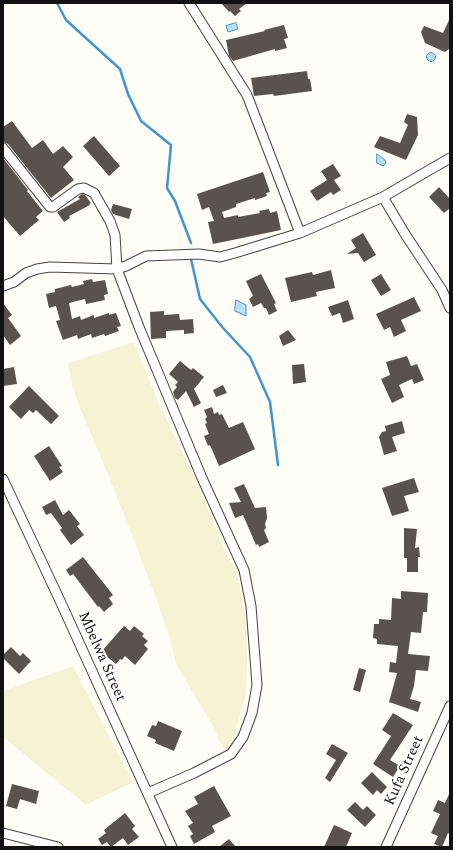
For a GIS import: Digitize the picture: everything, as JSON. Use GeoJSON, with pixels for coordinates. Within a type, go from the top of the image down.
{"type":"FeatureCollection","features":[{"type":"Feature","properties":{"kind":"street"},"geometry":{"type":"LineString","coordinates":[[188,3],[247,96],[300,233]]}},
{"type":"Feature","properties":{"kind":"street"},"geometry":{"type":"LineString","coordinates":[[3,148],[50,207],[53,207],[78,189],[84,188],[94,193],[110,221],[115,236],[117,269],[139,327],[158,376],[202,478],[244,570],[251,606],[257,685],[252,713],[243,738],[231,754],[194,773],[148,793]]}},
{"type":"Feature","properties":{"kind":"street"},"geometry":{"type":"LineString","coordinates":[[3,286],[14,282],[26,273],[50,267],[117,269],[146,256],[199,254],[220,257],[263,246],[300,233],[383,197],[450,158]]}},
{"type":"Feature","properties":{"kind":"street"},"geometry":{"type":"LineString","coordinates":[[383,197],[405,234],[442,290],[450,308]]}},
{"type":"Feature","properties":{"kind":"street","name":"Mbelwa Street"},"geometry":{"type":"LineString","coordinates":[[4,484],[62,606],[172,847]]}},
{"type":"Feature","properties":{"kind":"street","name":"Kufa Street"},"geometry":{"type":"LineString","coordinates":[[386,847],[450,706]]}},
{"type":"Feature","properties":{"kind":"street"},"geometry":{"type":"LineString","coordinates":[[3,832],[58,847]]}},
{"type":"Feature","properties":{"kind":"shaded area"},"geometry":{"type":"Polygon","coordinates":[[[134,342],[159,404],[199,487],[225,551],[233,564],[240,586],[246,623],[246,694],[229,754],[220,743],[214,728],[177,666],[170,639],[154,592],[72,385],[68,363],[134,342]]]}},
{"type":"Feature","properties":{"kind":"shaded area"},"geometry":{"type":"Polygon","coordinates":[[[73,666],[133,782],[86,805],[3,737],[3,691],[73,666]]]}},
{"type":"Feature","properties":{"kind":"water"},"geometry":{"type":"Polygon","coordinates":[[[236,23],[238,29],[228,32],[226,26],[236,23]]]}},
{"type":"Feature","properties":{"kind":"water"},"geometry":{"type":"Polygon","coordinates":[[[429,53],[433,53],[435,57],[433,61],[429,61],[427,59],[427,55],[429,53]]]}},
{"type":"Feature","properties":{"kind":"water"},"geometry":{"type":"Polygon","coordinates":[[[377,154],[385,160],[386,163],[383,166],[377,163],[377,154]]]}},
{"type":"Feature","properties":{"kind":"water"},"geometry":{"type":"Polygon","coordinates":[[[236,300],[246,305],[246,316],[235,311],[236,300]]]}},
{"type":"Feature","properties":{"kind":"building"},"geometry":{"type":"Polygon","coordinates":[[[221,3],[247,3],[239,9],[241,11],[235,16],[221,3]]]}},
{"type":"Feature","properties":{"kind":"building"},"geometry":{"type":"Polygon","coordinates":[[[450,18],[449,49],[445,52],[425,43],[421,32],[424,26],[443,33],[450,18]]]}},
{"type":"Feature","properties":{"kind":"building"},"geometry":{"type":"Polygon","coordinates":[[[284,25],[288,38],[284,39],[287,48],[275,51],[275,49],[233,61],[229,56],[226,40],[284,25]]]}},
{"type":"Feature","properties":{"kind":"building"},"geometry":{"type":"Polygon","coordinates":[[[307,71],[312,91],[274,96],[273,94],[254,96],[251,78],[307,71]]]}},
{"type":"Feature","properties":{"kind":"building"},"geometry":{"type":"Polygon","coordinates":[[[407,114],[417,117],[418,135],[406,160],[374,147],[380,136],[400,143],[408,125],[404,122],[407,114]]]}},
{"type":"Feature","properties":{"kind":"building"},"geometry":{"type":"Polygon","coordinates":[[[12,121],[32,148],[43,140],[53,154],[63,146],[73,157],[63,167],[74,180],[51,198],[8,144],[3,142],[3,127],[12,121]]]}},
{"type":"Feature","properties":{"kind":"building"},"geometry":{"type":"Polygon","coordinates":[[[94,136],[120,166],[109,176],[83,146],[94,136]]]}},
{"type":"Feature","properties":{"kind":"building"},"geometry":{"type":"Polygon","coordinates":[[[3,158],[43,211],[36,217],[39,220],[20,236],[3,216],[3,158]]]}},
{"type":"Feature","properties":{"kind":"building"},"geometry":{"type":"Polygon","coordinates":[[[333,164],[341,176],[334,180],[341,190],[333,195],[331,192],[317,201],[310,191],[327,180],[321,171],[333,164]]]}},
{"type":"Feature","properties":{"kind":"building"},"geometry":{"type":"Polygon","coordinates":[[[263,172],[270,192],[266,193],[267,196],[236,204],[236,207],[222,212],[224,218],[260,213],[259,211],[269,209],[270,213],[277,211],[281,230],[213,244],[208,222],[214,221],[209,207],[202,210],[197,194],[263,172]]]}},
{"type":"Feature","properties":{"kind":"building"},"geometry":{"type":"Polygon","coordinates":[[[439,187],[450,199],[450,208],[444,213],[429,197],[439,187]]]}},
{"type":"Feature","properties":{"kind":"building"},"geometry":{"type":"Polygon","coordinates":[[[82,194],[85,195],[91,203],[89,204],[90,205],[69,216],[70,218],[64,222],[57,212],[80,199],[78,197],[82,194]]]}},
{"type":"Feature","properties":{"kind":"building"},"geometry":{"type":"Polygon","coordinates":[[[113,204],[132,209],[129,219],[113,214],[111,210],[113,204]]]}},
{"type":"Feature","properties":{"kind":"building"},"geometry":{"type":"Polygon","coordinates":[[[363,233],[376,255],[364,262],[358,253],[347,254],[356,248],[351,240],[363,233]]]}},
{"type":"Feature","properties":{"kind":"building"},"geometry":{"type":"Polygon","coordinates":[[[331,270],[335,288],[316,292],[317,296],[291,302],[285,278],[312,272],[313,275],[331,270]]]}},
{"type":"Feature","properties":{"kind":"building"},"geometry":{"type":"Polygon","coordinates":[[[261,274],[276,303],[274,304],[277,311],[269,315],[266,308],[264,308],[261,303],[253,307],[249,299],[253,296],[246,281],[261,274]]]}},
{"type":"Feature","properties":{"kind":"building"},"geometry":{"type":"Polygon","coordinates":[[[381,274],[391,290],[381,296],[371,280],[381,274]]]}},
{"type":"Feature","properties":{"kind":"building"},"geometry":{"type":"Polygon","coordinates":[[[92,279],[93,282],[105,280],[108,294],[104,295],[105,300],[86,304],[85,299],[69,303],[72,319],[80,316],[81,320],[94,315],[94,318],[109,313],[109,315],[116,313],[121,326],[117,327],[119,331],[105,336],[104,334],[92,338],[91,334],[78,339],[77,335],[63,340],[56,321],[60,320],[56,306],[49,308],[46,294],[55,292],[55,289],[71,285],[72,287],[84,284],[83,281],[92,279]]]}},
{"type":"Feature","properties":{"kind":"building"},"geometry":{"type":"Polygon","coordinates":[[[414,297],[421,311],[401,320],[406,331],[394,337],[390,327],[384,330],[376,314],[414,297]]]}},
{"type":"Feature","properties":{"kind":"building"},"geometry":{"type":"Polygon","coordinates":[[[348,300],[354,319],[343,323],[340,313],[332,316],[328,307],[348,300]]]}},
{"type":"Feature","properties":{"kind":"building"},"geometry":{"type":"Polygon","coordinates":[[[3,303],[12,315],[8,318],[21,336],[10,345],[3,335],[3,303]]]}},
{"type":"Feature","properties":{"kind":"building"},"geometry":{"type":"Polygon","coordinates":[[[164,311],[164,315],[179,314],[180,320],[193,319],[194,333],[184,334],[184,330],[166,331],[166,338],[151,339],[150,312],[164,311]]]}},
{"type":"Feature","properties":{"kind":"building"},"geometry":{"type":"Polygon","coordinates":[[[288,330],[296,340],[283,346],[279,336],[288,330]]]}},
{"type":"Feature","properties":{"kind":"building"},"geometry":{"type":"Polygon","coordinates":[[[407,356],[411,366],[417,364],[424,380],[414,384],[412,379],[399,385],[404,397],[392,403],[381,379],[390,375],[386,362],[407,356]]]}},
{"type":"Feature","properties":{"kind":"building"},"geometry":{"type":"Polygon","coordinates":[[[180,361],[191,370],[193,368],[204,377],[194,389],[201,403],[194,407],[186,391],[178,400],[175,398],[173,392],[177,387],[175,385],[178,382],[169,374],[180,361]]]}},
{"type":"Feature","properties":{"kind":"building"},"geometry":{"type":"Polygon","coordinates":[[[304,364],[306,382],[293,384],[292,365],[304,364]]]}},
{"type":"Feature","properties":{"kind":"building"},"geometry":{"type":"Polygon","coordinates":[[[14,367],[17,384],[3,386],[3,369],[14,367]]]}},
{"type":"Feature","properties":{"kind":"building"},"geometry":{"type":"Polygon","coordinates":[[[223,385],[227,393],[216,397],[213,390],[223,385]]]}},
{"type":"Feature","properties":{"kind":"building"},"geometry":{"type":"Polygon","coordinates":[[[29,386],[59,416],[51,424],[36,410],[33,413],[29,410],[21,419],[9,407],[29,386]]]}},
{"type":"Feature","properties":{"kind":"building"},"geometry":{"type":"Polygon","coordinates":[[[212,407],[214,414],[218,412],[219,415],[222,414],[229,428],[243,422],[255,449],[219,466],[210,445],[208,446],[204,436],[209,434],[205,424],[207,423],[205,419],[207,417],[204,410],[212,407]]]}},
{"type":"Feature","properties":{"kind":"building"},"geometry":{"type":"Polygon","coordinates":[[[402,421],[405,433],[392,437],[397,451],[384,455],[379,437],[382,432],[386,431],[385,426],[402,421]]]}},
{"type":"Feature","properties":{"kind":"building"},"geometry":{"type":"Polygon","coordinates":[[[49,446],[62,466],[59,467],[63,472],[50,481],[34,456],[49,446]]]}},
{"type":"Feature","properties":{"kind":"building"},"geometry":{"type":"Polygon","coordinates":[[[414,478],[419,492],[404,496],[409,511],[392,516],[382,488],[414,478]]]}},
{"type":"Feature","properties":{"kind":"building"},"geometry":{"type":"Polygon","coordinates":[[[244,484],[255,508],[266,507],[267,518],[265,524],[266,528],[264,530],[269,542],[259,547],[258,544],[256,545],[243,515],[235,518],[229,503],[241,502],[234,488],[244,484]]]}},
{"type":"Feature","properties":{"kind":"building"},"geometry":{"type":"Polygon","coordinates":[[[55,500],[63,515],[69,510],[80,524],[77,526],[84,535],[71,545],[60,530],[62,528],[51,513],[46,515],[42,507],[55,500]]]}},
{"type":"Feature","properties":{"kind":"building"},"geometry":{"type":"Polygon","coordinates":[[[404,528],[417,529],[415,548],[419,547],[420,557],[418,557],[418,572],[407,572],[407,558],[404,558],[404,528]]]}},
{"type":"Feature","properties":{"kind":"building"},"geometry":{"type":"Polygon","coordinates":[[[83,557],[113,595],[109,598],[113,604],[104,612],[99,606],[98,607],[73,574],[70,576],[66,570],[83,557]]]}},
{"type":"Feature","properties":{"kind":"building"},"geometry":{"type":"Polygon","coordinates":[[[401,591],[428,593],[427,612],[423,612],[421,633],[411,632],[408,654],[430,656],[428,671],[416,670],[414,686],[410,699],[421,702],[418,712],[389,702],[397,673],[389,672],[390,662],[396,663],[398,646],[377,644],[377,639],[373,638],[374,624],[379,624],[379,619],[391,620],[392,598],[401,599],[401,591]]]}},
{"type":"Feature","properties":{"kind":"building"},"geometry":{"type":"Polygon","coordinates":[[[124,626],[130,631],[134,626],[144,634],[142,636],[148,641],[144,645],[148,649],[135,665],[125,656],[116,664],[101,652],[124,626]]]}},
{"type":"Feature","properties":{"kind":"building"},"geometry":{"type":"Polygon","coordinates":[[[11,647],[20,656],[23,653],[31,661],[19,674],[3,658],[3,655],[11,647]]]}},
{"type":"Feature","properties":{"kind":"building"},"geometry":{"type":"Polygon","coordinates":[[[359,668],[366,670],[360,692],[353,690],[359,668]]]}},
{"type":"Feature","properties":{"kind":"building"},"geometry":{"type":"Polygon","coordinates":[[[393,713],[413,725],[390,760],[400,766],[393,777],[373,764],[391,736],[382,730],[393,713]]]}},
{"type":"Feature","properties":{"kind":"building"},"geometry":{"type":"Polygon","coordinates":[[[158,721],[182,731],[174,751],[155,743],[156,740],[147,736],[152,725],[156,726],[158,721]]]}},
{"type":"Feature","properties":{"kind":"building"},"geometry":{"type":"Polygon","coordinates":[[[332,744],[348,753],[330,782],[325,778],[336,760],[326,754],[332,744]]]}},
{"type":"Feature","properties":{"kind":"building"},"geometry":{"type":"Polygon","coordinates":[[[372,772],[387,787],[381,794],[377,790],[373,795],[361,783],[372,772]]]}},
{"type":"Feature","properties":{"kind":"building"},"geometry":{"type":"Polygon","coordinates":[[[12,784],[39,791],[36,804],[20,799],[17,809],[6,806],[12,784]]]}},
{"type":"Feature","properties":{"kind":"building"},"geometry":{"type":"Polygon","coordinates":[[[214,786],[231,816],[212,826],[215,832],[194,844],[190,836],[193,834],[188,826],[193,823],[185,811],[198,804],[194,797],[214,786]]]}},
{"type":"Feature","properties":{"kind":"building"},"geometry":{"type":"Polygon","coordinates":[[[450,792],[450,834],[448,833],[442,847],[434,844],[438,836],[431,833],[440,814],[433,811],[438,800],[445,803],[450,792]]]}},
{"type":"Feature","properties":{"kind":"building"},"geometry":{"type":"Polygon","coordinates":[[[355,802],[363,810],[367,806],[376,815],[365,827],[347,810],[355,802]]]}},
{"type":"Feature","properties":{"kind":"building"},"geometry":{"type":"Polygon","coordinates":[[[125,813],[135,826],[132,829],[139,837],[128,845],[123,838],[111,847],[107,842],[102,845],[98,839],[106,833],[104,830],[125,813]]]}},
{"type":"Feature","properties":{"kind":"building"},"geometry":{"type":"Polygon","coordinates":[[[334,825],[352,833],[346,847],[324,847],[334,825]]]}},
{"type":"Feature","properties":{"kind":"building"},"geometry":{"type":"Polygon","coordinates":[[[229,839],[236,847],[219,847],[229,839]]]}},
{"type":"Feature","properties":{"kind":"waterway"},"geometry":{"type":"LineString","coordinates":[[57,3],[66,20],[120,69],[128,94],[141,121],[171,145],[167,188],[175,201],[191,243]]}},
{"type":"Feature","properties":{"kind":"waterway"},"geometry":{"type":"LineString","coordinates":[[191,259],[200,299],[223,328],[250,357],[270,402],[278,465]]}}]}
